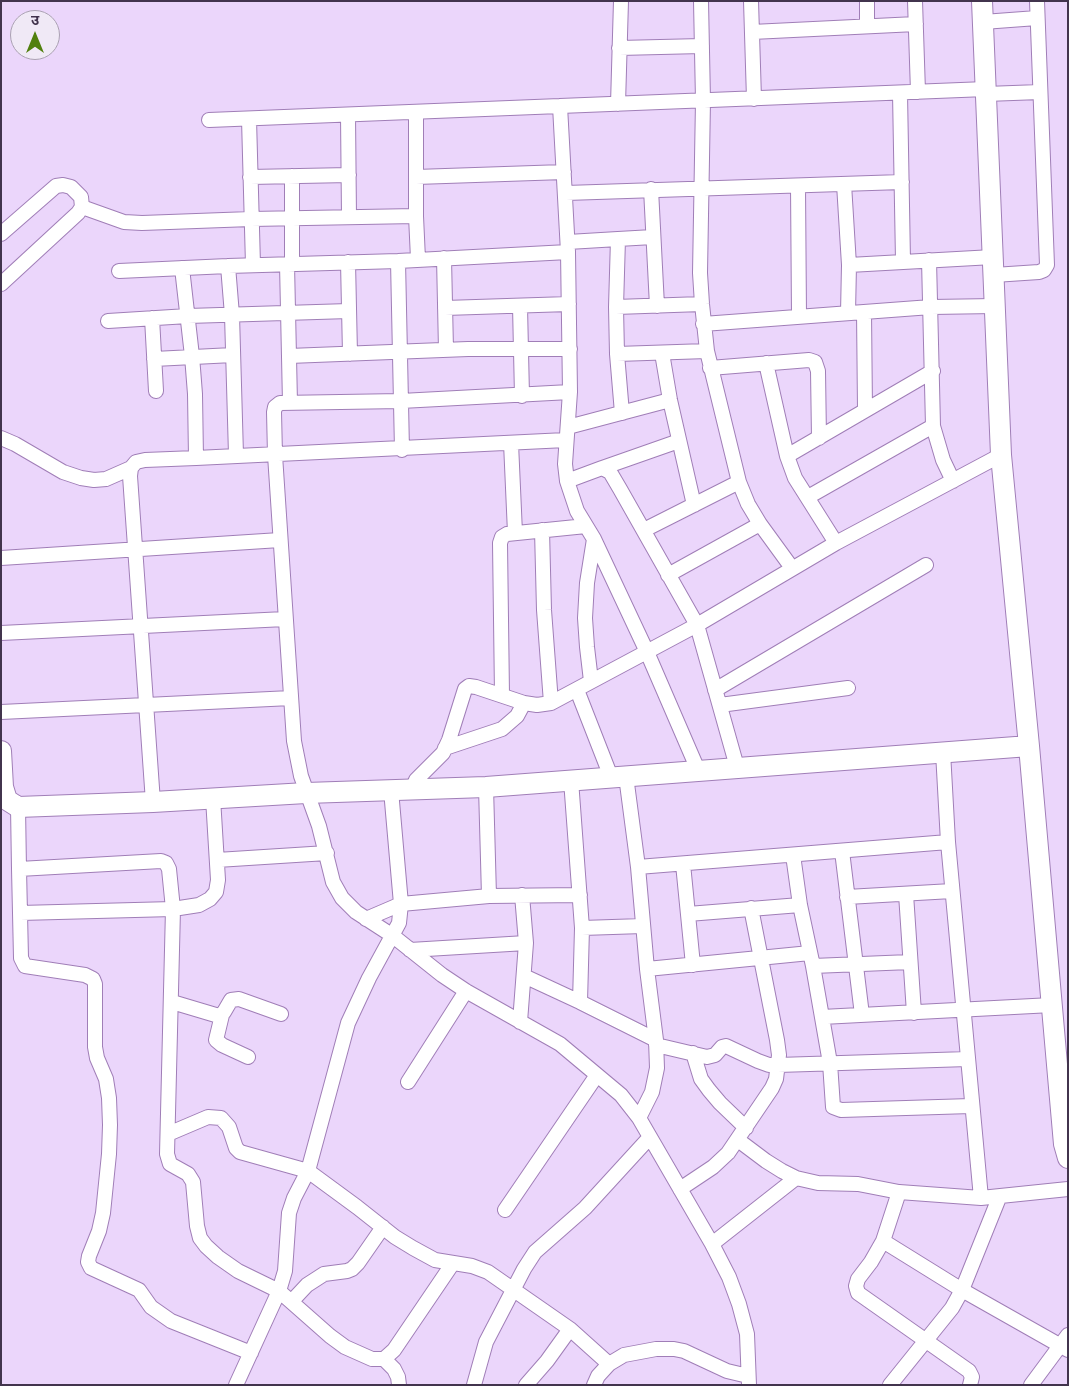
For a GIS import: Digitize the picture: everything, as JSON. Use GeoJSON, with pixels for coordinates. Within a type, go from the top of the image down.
{"type":"FeatureCollection","features":[{"type":"Feature","properties":{"kind":"street"},"geometry":{"type":"LineString","coordinates":[[618,104],[621,1]]}},
{"type":"Feature","properties":{"kind":"street"},"geometry":{"type":"LineString","coordinates":[[701,1],[703,101],[700,273],[703,324],[707,351],[739,482],[748,504],[760,524],[792,568]]}},
{"type":"Feature","properties":{"kind":"street"},"geometry":{"type":"LineString","coordinates":[[751,1],[754,99]]}},
{"type":"Feature","properties":{"kind":"street"},"geometry":{"type":"LineString","coordinates":[[867,1],[868,26]]}},
{"type":"Feature","properties":{"kind":"street"},"geometry":{"type":"LineString","coordinates":[[915,1],[918,92]]}},
{"type":"Feature","properties":{"kind":"street"},"geometry":{"type":"LineString","coordinates":[[982,1],[1001,455],[1064,1144],[1068,1158]]}},
{"type":"Feature","properties":{"kind":"street"},"geometry":{"type":"LineString","coordinates":[[849,265],[929,260],[1039,272],[1044,270],[1046,265],[1037,1]]}},
{"type":"Feature","properties":{"kind":"street"},"geometry":{"type":"LineString","coordinates":[[983,22],[1037,18]]}},
{"type":"Feature","properties":{"kind":"street"},"geometry":{"type":"LineString","coordinates":[[752,32],[916,24]]}},
{"type":"Feature","properties":{"kind":"street"},"geometry":{"type":"LineString","coordinates":[[619,48],[702,46]]}},
{"type":"Feature","properties":{"kind":"street"},"geometry":{"type":"LineString","coordinates":[[209,120],[918,92],[1040,92]]}},
{"type":"Feature","properties":{"kind":"street"},"geometry":{"type":"LineString","coordinates":[[900,93],[903,261]]}},
{"type":"Feature","properties":{"kind":"street"},"geometry":{"type":"LineString","coordinates":[[560,106],[566,193],[570,349],[570,392],[565,464],[567,481],[574,502],[594,539],[647,652],[698,770]]}},
{"type":"Feature","properties":{"kind":"street"},"geometry":{"type":"LineString","coordinates":[[416,112],[418,259]]}},
{"type":"Feature","properties":{"kind":"street"},"geometry":{"type":"LineString","coordinates":[[348,115],[349,217]]}},
{"type":"Feature","properties":{"kind":"street"},"geometry":{"type":"LineString","coordinates":[[249,118],[253,265]]}},
{"type":"Feature","properties":{"kind":"street"},"geometry":{"type":"LineString","coordinates":[[416,177],[564,172]]}},
{"type":"Feature","properties":{"kind":"street"},"geometry":{"type":"LineString","coordinates":[[250,177],[349,175]]}},
{"type":"Feature","properties":{"kind":"street"},"geometry":{"type":"LineString","coordinates":[[290,404],[288,313],[292,176]]}},
{"type":"Feature","properties":{"kind":"street"},"geometry":{"type":"LineString","coordinates":[[566,193],[902,182]]}},
{"type":"Feature","properties":{"kind":"street"},"geometry":{"type":"LineString","coordinates":[[844,184],[849,265],[848,313]]}},
{"type":"Feature","properties":{"kind":"street"},"geometry":{"type":"LineString","coordinates":[[1,234],[56,186],[63,185],[77,191],[81,197],[82,207]]}},
{"type":"Feature","properties":{"kind":"street"},"geometry":{"type":"LineString","coordinates":[[798,186],[799,316]]}},
{"type":"Feature","properties":{"kind":"street"},"geometry":{"type":"LineString","coordinates":[[651,189],[657,306]]}},
{"type":"Feature","properties":{"kind":"street"},"geometry":{"type":"LineString","coordinates":[[82,207],[124,222],[142,223],[416,216]]}},
{"type":"Feature","properties":{"kind":"street"},"geometry":{"type":"LineString","coordinates":[[1,284],[82,207]]}},
{"type":"Feature","properties":{"kind":"street"},"geometry":{"type":"LineString","coordinates":[[119,272],[444,258],[568,247],[618,239],[653,237]]}},
{"type":"Feature","properties":{"kind":"street"},"geometry":{"type":"LineString","coordinates":[[618,239],[617,354],[622,413]]}},
{"type":"Feature","properties":{"kind":"street"},"geometry":{"type":"LineString","coordinates":[[444,258],[446,350]]}},
{"type":"Feature","properties":{"kind":"street"},"geometry":{"type":"LineString","coordinates":[[929,260],[933,426],[943,460],[953,481]]}},
{"type":"Feature","properties":{"kind":"street"},"geometry":{"type":"LineString","coordinates":[[398,261],[402,450]]}},
{"type":"Feature","properties":{"kind":"street"},"geometry":{"type":"LineString","coordinates":[[348,262],[350,354]]}},
{"type":"Feature","properties":{"kind":"street"},"geometry":{"type":"LineString","coordinates":[[228,266],[232,315],[236,455]]}},
{"type":"Feature","properties":{"kind":"street"},"geometry":{"type":"LineString","coordinates":[[182,268],[195,394],[196,458]]}},
{"type":"Feature","properties":{"kind":"street"},"geometry":{"type":"LineString","coordinates":[[446,308],[569,304]]}},
{"type":"Feature","properties":{"kind":"street"},"geometry":{"type":"LineString","coordinates":[[616,307],[702,304]]}},
{"type":"Feature","properties":{"kind":"street"},"geometry":{"type":"LineString","coordinates":[[520,306],[522,396]]}},
{"type":"Feature","properties":{"kind":"street"},"geometry":{"type":"LineString","coordinates":[[703,324],[931,307],[995,306]]}},
{"type":"Feature","properties":{"kind":"street"},"geometry":{"type":"LineString","coordinates":[[108,321],[188,316],[350,312]]}},
{"type":"Feature","properties":{"kind":"street"},"geometry":{"type":"LineString","coordinates":[[864,312],[865,410]]}},
{"type":"Feature","properties":{"kind":"street"},"geometry":{"type":"LineString","coordinates":[[152,318],[156,391]]}},
{"type":"Feature","properties":{"kind":"street"},"geometry":{"type":"LineString","coordinates":[[289,356],[446,350],[570,349]]}},
{"type":"Feature","properties":{"kind":"street"},"geometry":{"type":"LineString","coordinates":[[617,354],[707,351]]}},
{"type":"Feature","properties":{"kind":"street"},"geometry":{"type":"LineString","coordinates":[[662,353],[670,400],[694,505]]}},
{"type":"Feature","properties":{"kind":"street"},"geometry":{"type":"LineString","coordinates":[[154,359],[233,355]]}},
{"type":"Feature","properties":{"kind":"street"},"geometry":{"type":"LineString","coordinates":[[710,368],[809,360],[815,362],[817,365],[819,438]]}},
{"type":"Feature","properties":{"kind":"street"},"geometry":{"type":"LineString","coordinates":[[766,363],[787,456],[795,478],[836,543]]}},
{"type":"Feature","properties":{"kind":"street"},"geometry":{"type":"LineString","coordinates":[[787,456],[932,371]]}},
{"type":"Feature","properties":{"kind":"street"},"geometry":{"type":"LineString","coordinates":[[570,392],[522,396],[280,404],[275,407],[274,412],[275,455],[294,741],[300,776],[327,853],[333,882],[342,898],[356,912],[393,936],[442,975],[466,991],[560,1044],[621,1095],[639,1118],[712,1244],[729,1276],[739,1304],[747,1334],[749,1380],[693,1355],[674,1349],[656,1349],[624,1355],[609,1364],[598,1376],[594,1385]]}},
{"type":"Feature","properties":{"kind":"street"},"geometry":{"type":"LineString","coordinates":[[1,438],[63,472],[94,480],[106,479],[131,468],[136,462],[145,460],[511,444],[567,434],[622,413],[670,400]]}},
{"type":"Feature","properties":{"kind":"street"},"geometry":{"type":"LineString","coordinates":[[808,497],[933,426]]}},
{"type":"Feature","properties":{"kind":"street"},"geometry":{"type":"LineString","coordinates":[[567,481],[679,441]]}},
{"type":"Feature","properties":{"kind":"street"},"geometry":{"type":"LineString","coordinates":[[511,444],[515,533]]}},
{"type":"Feature","properties":{"kind":"street"},"geometry":{"type":"LineString","coordinates":[[412,789],[416,780],[445,748],[465,689],[469,686],[524,703],[537,705],[551,703],[647,652],[836,543],[1001,455]]}},
{"type":"Feature","properties":{"kind":"street"},"geometry":{"type":"LineString","coordinates":[[131,468],[145,704],[153,802]]}},
{"type":"Feature","properties":{"kind":"street"},"geometry":{"type":"LineString","coordinates":[[602,468],[610,472],[696,624],[737,768]]}},
{"type":"Feature","properties":{"kind":"street"},"geometry":{"type":"LineString","coordinates":[[644,530],[739,482]]}},
{"type":"Feature","properties":{"kind":"street"},"geometry":{"type":"LineString","coordinates":[[668,575],[760,524]]}},
{"type":"Feature","properties":{"kind":"street"},"geometry":{"type":"LineString","coordinates":[[502,695],[500,543],[502,537],[507,534],[586,526]]}},
{"type":"Feature","properties":{"kind":"street"},"geometry":{"type":"LineString","coordinates":[[542,530],[544,610],[551,703]]}},
{"type":"Feature","properties":{"kind":"street"},"geometry":{"type":"LineString","coordinates":[[591,681],[586,618],[587,583],[594,539]]}},
{"type":"Feature","properties":{"kind":"street"},"geometry":{"type":"LineString","coordinates":[[1,558],[280,540]]}},
{"type":"Feature","properties":{"kind":"street"},"geometry":{"type":"LineString","coordinates":[[715,690],[926,565]]}},
{"type":"Feature","properties":{"kind":"street"},"geometry":{"type":"LineString","coordinates":[[1,633],[285,619]]}},
{"type":"Feature","properties":{"kind":"street"},"geometry":{"type":"LineString","coordinates":[[720,705],[848,688]]}},
{"type":"Feature","properties":{"kind":"street"},"geometry":{"type":"LineString","coordinates":[[577,690],[618,777],[638,867],[657,1068],[652,1092],[639,1118]]}},
{"type":"Feature","properties":{"kind":"street"},"geometry":{"type":"LineString","coordinates":[[1,712],[291,698]]}},
{"type":"Feature","properties":{"kind":"street"},"geometry":{"type":"LineString","coordinates":[[445,748],[502,729],[517,716],[524,703]]}},
{"type":"Feature","properties":{"kind":"street"},"geometry":{"type":"LineString","coordinates":[[9,803],[153,802],[306,793],[486,787],[1029,746]]}},
{"type":"Feature","properties":{"kind":"street"},"geometry":{"type":"LineString","coordinates":[[1,751],[3,787],[9,803],[19,869],[21,958],[25,966],[85,975],[93,978],[96,984],[95,1047],[97,1058],[106,1079],[109,1098],[110,1135],[103,1213],[100,1230],[88,1262],[91,1268],[139,1290],[151,1307],[171,1321],[251,1353]]}},
{"type":"Feature","properties":{"kind":"street"},"geometry":{"type":"LineString","coordinates":[[943,752],[952,891],[981,1198]]}},
{"type":"Feature","properties":{"kind":"street"},"geometry":{"type":"LineString","coordinates":[[571,780],[582,928],[580,1002]]}},
{"type":"Feature","properties":{"kind":"street"},"geometry":{"type":"LineString","coordinates":[[486,787],[489,896]]}},
{"type":"Feature","properties":{"kind":"street"},"geometry":{"type":"LineString","coordinates":[[236,1385],[279,1291],[285,1271],[289,1213],[308,1170],[348,1023],[369,978],[399,923],[401,904],[391,790]]}},
{"type":"Feature","properties":{"kind":"street"},"geometry":{"type":"LineString","coordinates":[[20,912],[173,909],[199,905],[210,899],[216,892],[218,880],[213,798]]}},
{"type":"Feature","properties":{"kind":"street"},"geometry":{"type":"LineString","coordinates":[[638,867],[948,842]]}},
{"type":"Feature","properties":{"kind":"street"},"geometry":{"type":"LineString","coordinates":[[842,851],[846,897],[862,1015]]}},
{"type":"Feature","properties":{"kind":"street"},"geometry":{"type":"LineString","coordinates":[[217,860],[327,853]]}},
{"type":"Feature","properties":{"kind":"street"},"geometry":{"type":"LineString","coordinates":[[793,855],[800,905],[812,960],[830,1063],[833,1107],[841,1110],[971,1106]]}},
{"type":"Feature","properties":{"kind":"street"},"geometry":{"type":"LineString","coordinates":[[19,869],[166,862],[169,869],[173,909],[168,1160],[174,1167],[182,1169],[188,1174],[193,1182],[200,1238],[218,1257],[238,1271],[279,1291],[345,1347],[372,1359],[384,1359],[394,1350],[453,1263]]}},
{"type":"Feature","properties":{"kind":"street"},"geometry":{"type":"LineString","coordinates":[[683,864],[693,965]]}},
{"type":"Feature","properties":{"kind":"street"},"geometry":{"type":"LineString","coordinates":[[846,897],[952,891]]}},
{"type":"Feature","properties":{"kind":"street"},"geometry":{"type":"LineString","coordinates":[[906,894],[914,1013]]}},
{"type":"Feature","properties":{"kind":"street"},"geometry":{"type":"LineString","coordinates":[[520,1022],[526,944],[522,895]]}},
{"type":"Feature","properties":{"kind":"street"},"geometry":{"type":"LineString","coordinates":[[366,919],[401,904],[489,896],[580,895]]}},
{"type":"Feature","properties":{"kind":"street"},"geometry":{"type":"LineString","coordinates":[[688,914],[800,905]]}},
{"type":"Feature","properties":{"kind":"street"},"geometry":{"type":"LineString","coordinates":[[680,1189],[713,1167],[728,1153],[772,1088],[778,1066],[777,1040],[751,908]]}},
{"type":"Feature","properties":{"kind":"street"},"geometry":{"type":"LineString","coordinates":[[582,928],[643,926]]}},
{"type":"Feature","properties":{"kind":"street"},"geometry":{"type":"LineString","coordinates":[[410,950],[526,944]]}},
{"type":"Feature","properties":{"kind":"street"},"geometry":{"type":"LineString","coordinates":[[647,970],[761,958],[855,964],[910,962]]}},
{"type":"Feature","properties":{"kind":"street"},"geometry":{"type":"LineString","coordinates":[[524,976],[580,1002],[656,1042],[693,1053],[711,1056],[726,1046],[758,1061],[778,1066],[968,1059]]}},
{"type":"Feature","properties":{"kind":"street"},"geometry":{"type":"LineString","coordinates":[[408,1082],[466,991]]}},
{"type":"Feature","properties":{"kind":"street"},"geometry":{"type":"LineString","coordinates":[[248,1057],[222,1045],[216,1040],[222,1015],[228,1002],[234,999],[281,1014]]}},
{"type":"Feature","properties":{"kind":"street"},"geometry":{"type":"LineString","coordinates":[[172,1002],[213,1015],[222,1015]]}},
{"type":"Feature","properties":{"kind":"street"},"geometry":{"type":"LineString","coordinates":[[822,1017],[1052,1005]]}},
{"type":"Feature","properties":{"kind":"street"},"geometry":{"type":"LineString","coordinates":[[693,1053],[701,1079],[742,1134],[766,1162],[796,1178],[818,1183],[858,1184],[900,1192],[981,1198],[999,1198],[1068,1189]]}},
{"type":"Feature","properties":{"kind":"street"},"geometry":{"type":"LineString","coordinates":[[505,1210],[597,1075]]}},
{"type":"Feature","properties":{"kind":"street"},"geometry":{"type":"LineString","coordinates":[[168,1134],[208,1117],[215,1116],[221,1118],[229,1127],[236,1148],[240,1152],[308,1170],[383,1228],[413,1248],[436,1260],[472,1266],[488,1272],[570,1329],[609,1364]]}},
{"type":"Feature","properties":{"kind":"street"},"geometry":{"type":"LineString","coordinates":[[474,1385],[486,1342],[524,1269],[536,1252],[586,1208],[650,1137]]}},
{"type":"Feature","properties":{"kind":"street"},"geometry":{"type":"LineString","coordinates":[[712,1244],[796,1178]]}},
{"type":"Feature","properties":{"kind":"street"},"geometry":{"type":"LineString","coordinates":[[900,1192],[883,1241],[871,1262],[858,1279],[856,1286],[858,1293],[969,1371],[972,1377],[970,1385]]}},
{"type":"Feature","properties":{"kind":"street"},"geometry":{"type":"LineString","coordinates":[[890,1385],[952,1308],[962,1290],[999,1198]]}},
{"type":"Feature","properties":{"kind":"street"},"geometry":{"type":"LineString","coordinates":[[292,1301],[307,1285],[318,1277],[324,1274],[352,1269],[383,1228]]}},
{"type":"Feature","properties":{"kind":"street"},"geometry":{"type":"LineString","coordinates":[[883,1241],[962,1290],[1065,1344],[1031,1385]]}},
{"type":"Feature","properties":{"kind":"street"},"geometry":{"type":"LineString","coordinates":[[526,1385],[547,1361],[570,1329]]}},
{"type":"Feature","properties":{"kind":"street"},"geometry":{"type":"LineString","coordinates":[[384,1359],[394,1369],[398,1377],[398,1385]]}}]}
